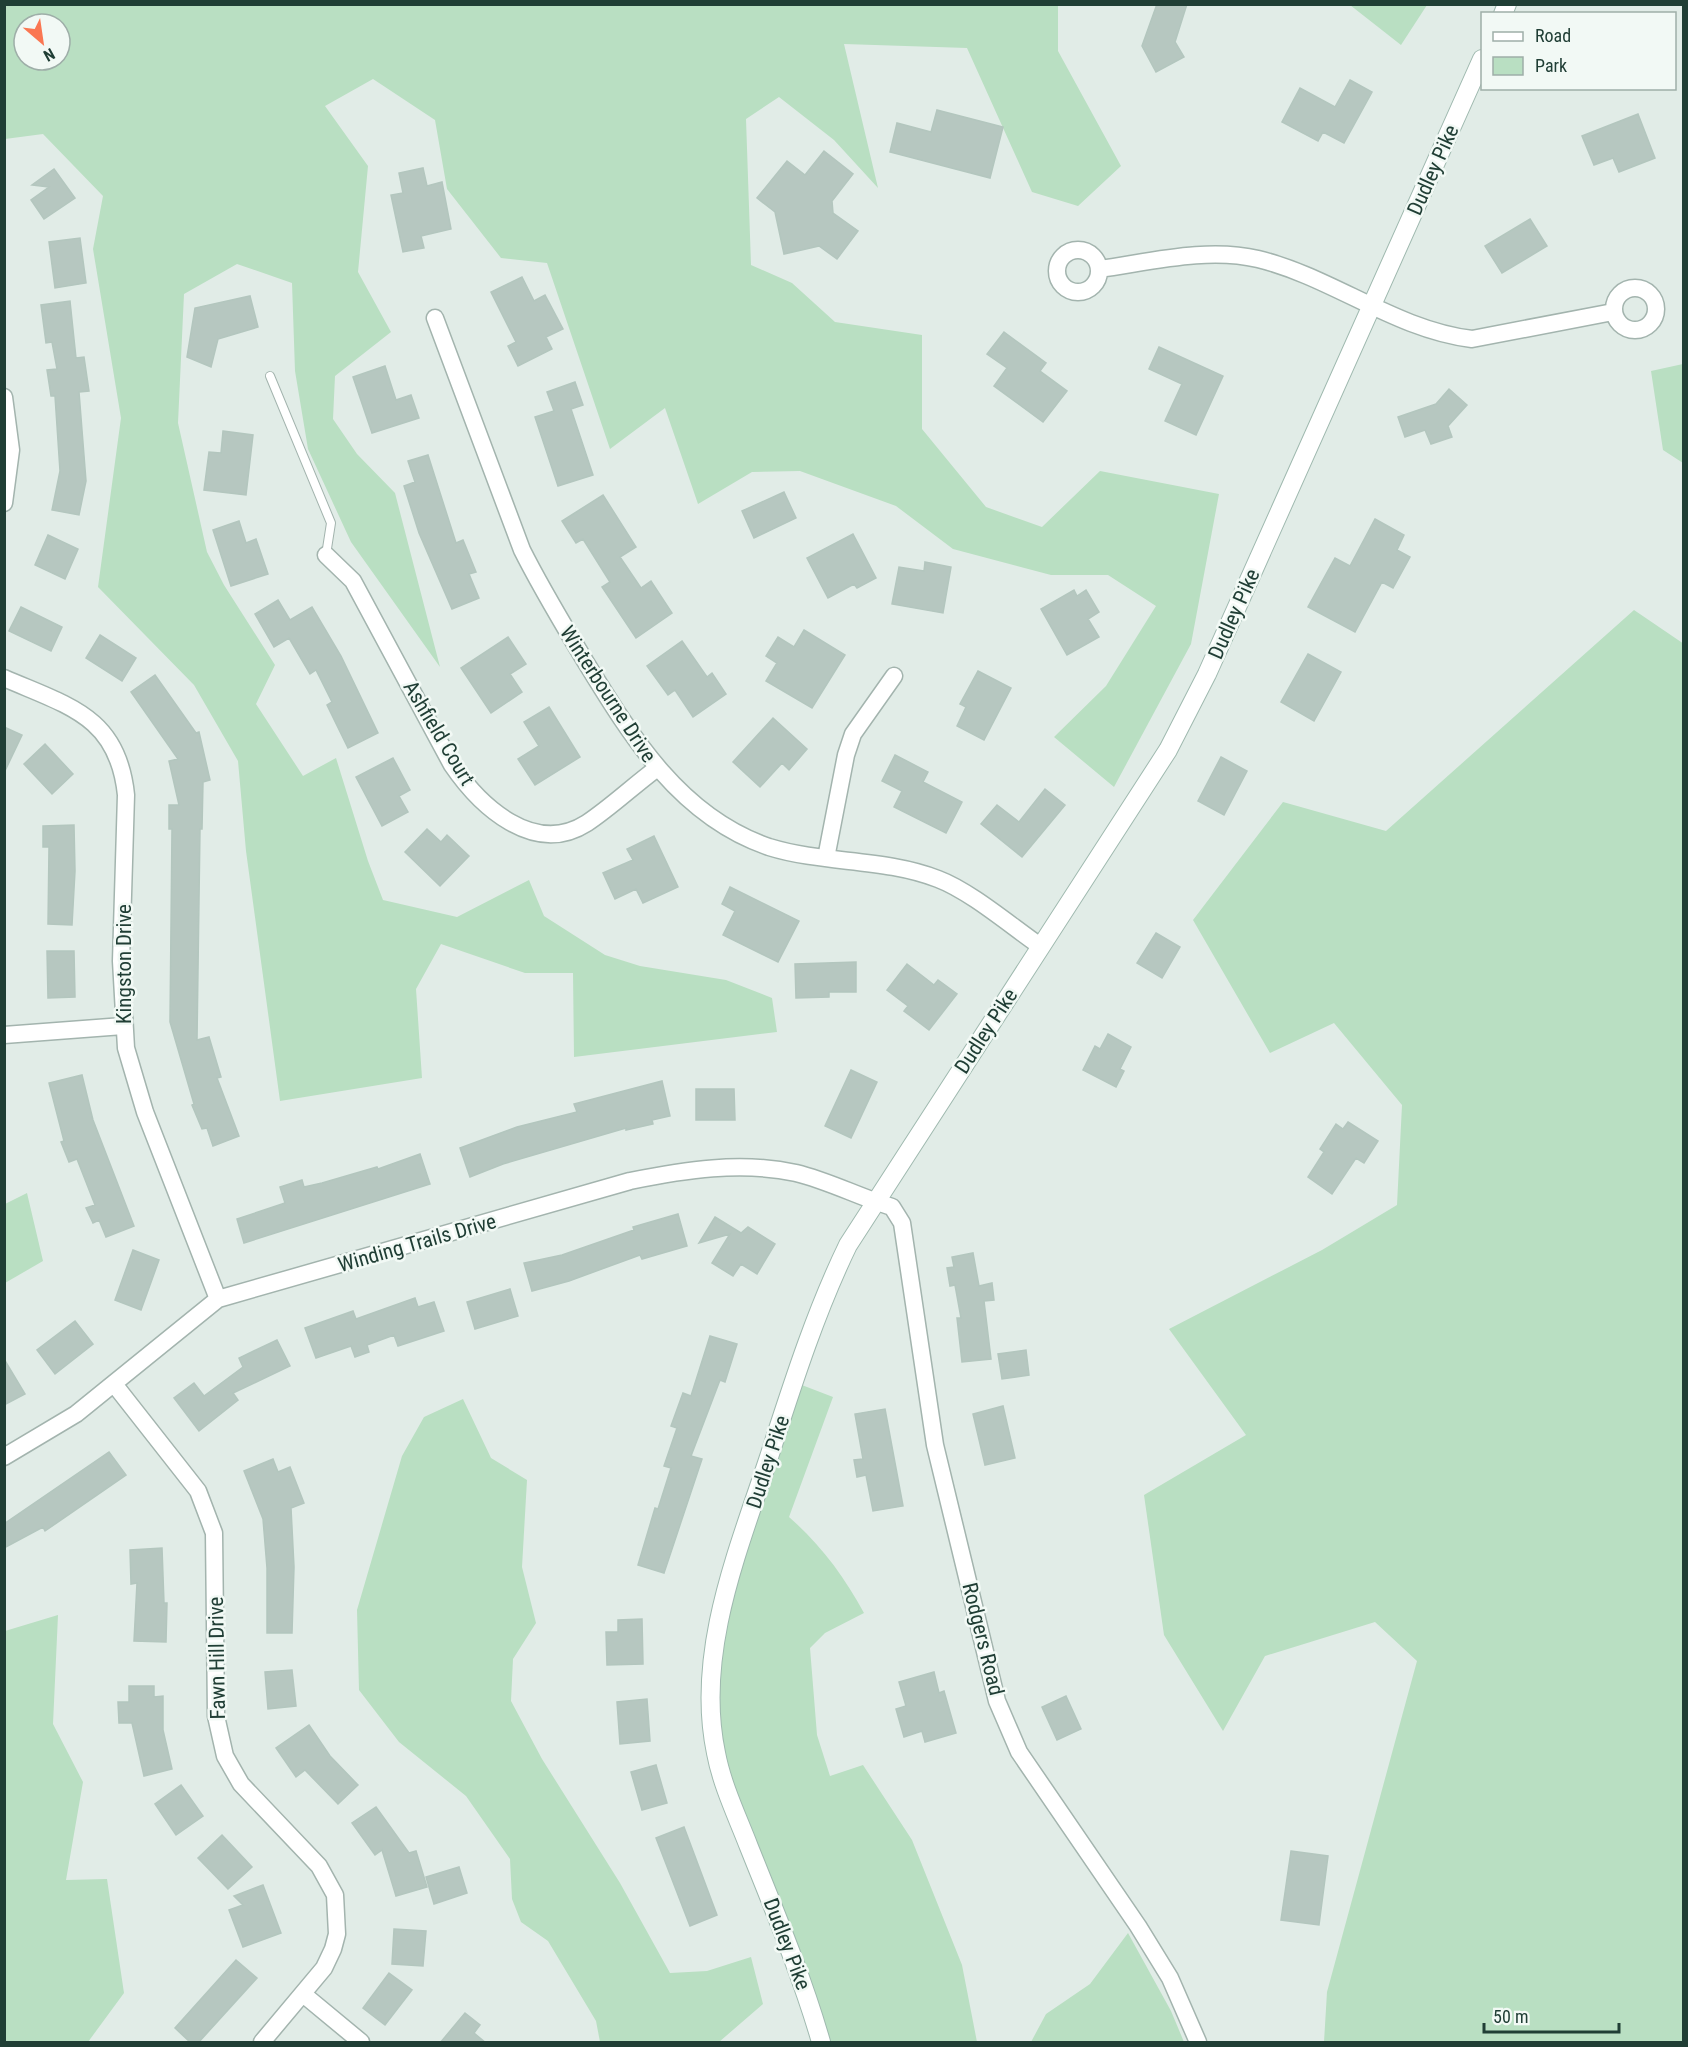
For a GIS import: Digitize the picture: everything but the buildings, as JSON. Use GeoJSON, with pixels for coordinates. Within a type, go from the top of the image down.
{"type":"FeatureCollection","features":[{"type":"Feature","properties":{"kind":"street","name":"Dudley Pike"},"geometry":{"type":"LineString","coordinates":[[821,2043],[807,1996],[722,1777],[714,1743],[710,1686],[716,1636],[728,1584],[776,1435],[828,1287],[848,1245],[1173,740],[1207,674],[1481,61]]}},
{"type":"Feature","properties":{"kind":"street"},"geometry":{"type":"LineString","coordinates":[[1100,269],[1199,256],[1256,259],[1288,268],[1422,327],[1452,337],[1472,339],[1613,312]]}},
{"type":"Feature","properties":{"kind":"street","name":"Winterbourne Drive"},"geometry":{"type":"LineString","coordinates":[[435,318],[522,550],[538,583],[627,730],[656,769],[718,822],[741,836],[795,854],[900,868],[939,879],[1040,946]]}},
{"type":"Feature","properties":{"kind":"street"},"geometry":{"type":"LineString","coordinates":[[4,397],[11,450],[4,504]]}},
{"type":"Feature","properties":{"kind":"street","name":"Ashfield Court"},"geometry":{"type":"LineString","coordinates":[[326,555],[353,581],[452,765],[464,783],[504,819],[534,832],[552,833],[570,830],[586,824],[656,769]]}},
{"type":"Feature","properties":{"kind":"street"},"geometry":{"type":"LineString","coordinates":[[826,858],[846,755],[853,734],[894,676]]}},
{"type":"Feature","properties":{"kind":"street","name":"Kingston Drive"},"geometry":{"type":"LineString","coordinates":[[4,678],[75,709],[100,728],[109,739],[123,770],[126,795],[121,961],[126,1048],[146,1112],[218,1299]]}},
{"type":"Feature","properties":{"kind":"street"},"geometry":{"type":"LineString","coordinates":[[4,1035],[123,1026]]}},
{"type":"Feature","properties":{"kind":"street","name":"Winding Trails Drive"},"geometry":{"type":"LineString","coordinates":[[4,1457],[76,1414],[218,1299],[630,1180],[688,1169],[742,1168],[794,1173],[841,1187],[875,1202]]}},
{"type":"Feature","properties":{"kind":"street","name":"Rodgers Road"},"geometry":{"type":"LineString","coordinates":[[875,1202],[892,1207],[902,1223],[935,1445],[997,1701],[1019,1752],[1138,1926],[1170,1978],[1198,2043]]}},
{"type":"Feature","properties":{"kind":"street","name":"Fawn Hill Drive"},"geometry":{"type":"LineString","coordinates":[[114,1384],[198,1491],[214,1533],[216,1716],[225,1756],[241,1784],[319,1866],[335,1895],[337,1934],[324,1968],[262,2043]]}},
{"type":"Feature","properties":{"kind":"street"},"geometry":{"type":"LineString","coordinates":[[303,1994],[361,2043]]}},
{"type":"Feature","properties":{"kind":"lane"},"geometry":{"type":"LineString","coordinates":[[270,376],[331,523],[326,555]]}},
{"type":"Feature","properties":{"kind":"green space"},"geometry":{"type":"Polygon","coordinates":[[[4,5],[1058,5],[1058,51],[1121,166],[1078,206],[1032,192],[967,48],[844,44],[878,188],[834,140],[779,97],[746,119],[751,265],[792,283],[835,322],[922,335],[922,429],[986,507],[1042,527],[1100,471],[1219,494],[1191,644],[1114,787],[1054,737],[1106,686],[1156,606],[1108,575],[1051,575],[953,549],[896,506],[800,471],[752,472],[698,504],[665,408],[610,449],[547,263],[501,258],[447,189],[435,120],[373,79],[325,106],[368,166],[358,272],[391,332],[335,376],[333,419],[357,454],[395,493],[440,667],[351,542],[308,449],[295,371],[292,283],[237,264],[184,294],[178,423],[207,552],[224,585],[275,665],[256,704],[303,776],[336,758],[368,861],[383,900],[457,917],[529,880],[544,916],[605,955],[640,966],[726,980],[772,998],[777,1032],[574,1057],[573,973],[525,973],[441,944],[416,989],[422,1078],[280,1101],[246,851],[238,761],[194,685],[98,587],[121,418],[93,249],[103,196],[43,134],[5,139],[4,5]]]}},
{"type":"Feature","properties":{"kind":"green space"},"geometry":{"type":"Polygon","coordinates":[[[1350,5],[1427,5],[1401,45],[1350,5]]]}},
{"type":"Feature","properties":{"kind":"green space"},"geometry":{"type":"Polygon","coordinates":[[[1684,364],[1683,463],[1663,450],[1651,371],[1684,364]]]}},
{"type":"Feature","properties":{"kind":"green space"},"geometry":{"type":"Polygon","coordinates":[[[1634,610],[1684,644],[1683,2042],[1324,2042],[1327,1992],[1417,1661],[1375,1622],[1265,1656],[1223,1731],[1164,1635],[1144,1495],[1246,1435],[1169,1329],[1322,1250],[1397,1205],[1402,1105],[1334,1023],[1270,1053],[1193,920],[1283,802],[1386,831],[1634,610]]]}},
{"type":"Feature","properties":{"kind":"green space"},"geometry":{"type":"Polygon","coordinates":[[[27,1193],[43,1261],[5,1283],[5,1204],[27,1193]]]}},
{"type":"Feature","properties":{"kind":"green space"},"geometry":{"type":"Polygon","coordinates":[[[794,1382],[833,1397],[789,1517],[831,1561],[864,1613],[825,1633],[810,1648],[817,1735],[830,1776],[863,1765],[912,1840],[962,1965],[977,2042],[821,2042],[722,1777],[716,1636],[794,1382]]]}},
{"type":"Feature","properties":{"kind":"green space"},"geometry":{"type":"Polygon","coordinates":[[[463,1399],[491,1458],[527,1480],[522,1567],[536,1623],[513,1659],[511,1701],[542,1759],[620,1883],[670,1973],[707,1971],[751,1957],[763,2004],[719,2042],[600,2042],[596,2021],[548,1941],[521,1922],[512,1899],[510,1859],[466,1796],[399,1742],[359,1690],[357,1610],[402,1456],[424,1417],[463,1399]]]}},
{"type":"Feature","properties":{"kind":"green space"},"geometry":{"type":"Polygon","coordinates":[[[58,1615],[53,1724],[83,1782],[66,1880],[107,1879],[124,1993],[88,2042],[5,2042],[5,1631],[58,1615]]]}},
{"type":"Feature","properties":{"kind":"green space"},"geometry":{"type":"Polygon","coordinates":[[[1128,1933],[1171,2011],[1184,2042],[1031,2042],[1046,2014],[1090,1984],[1128,1933]]]}}]}
